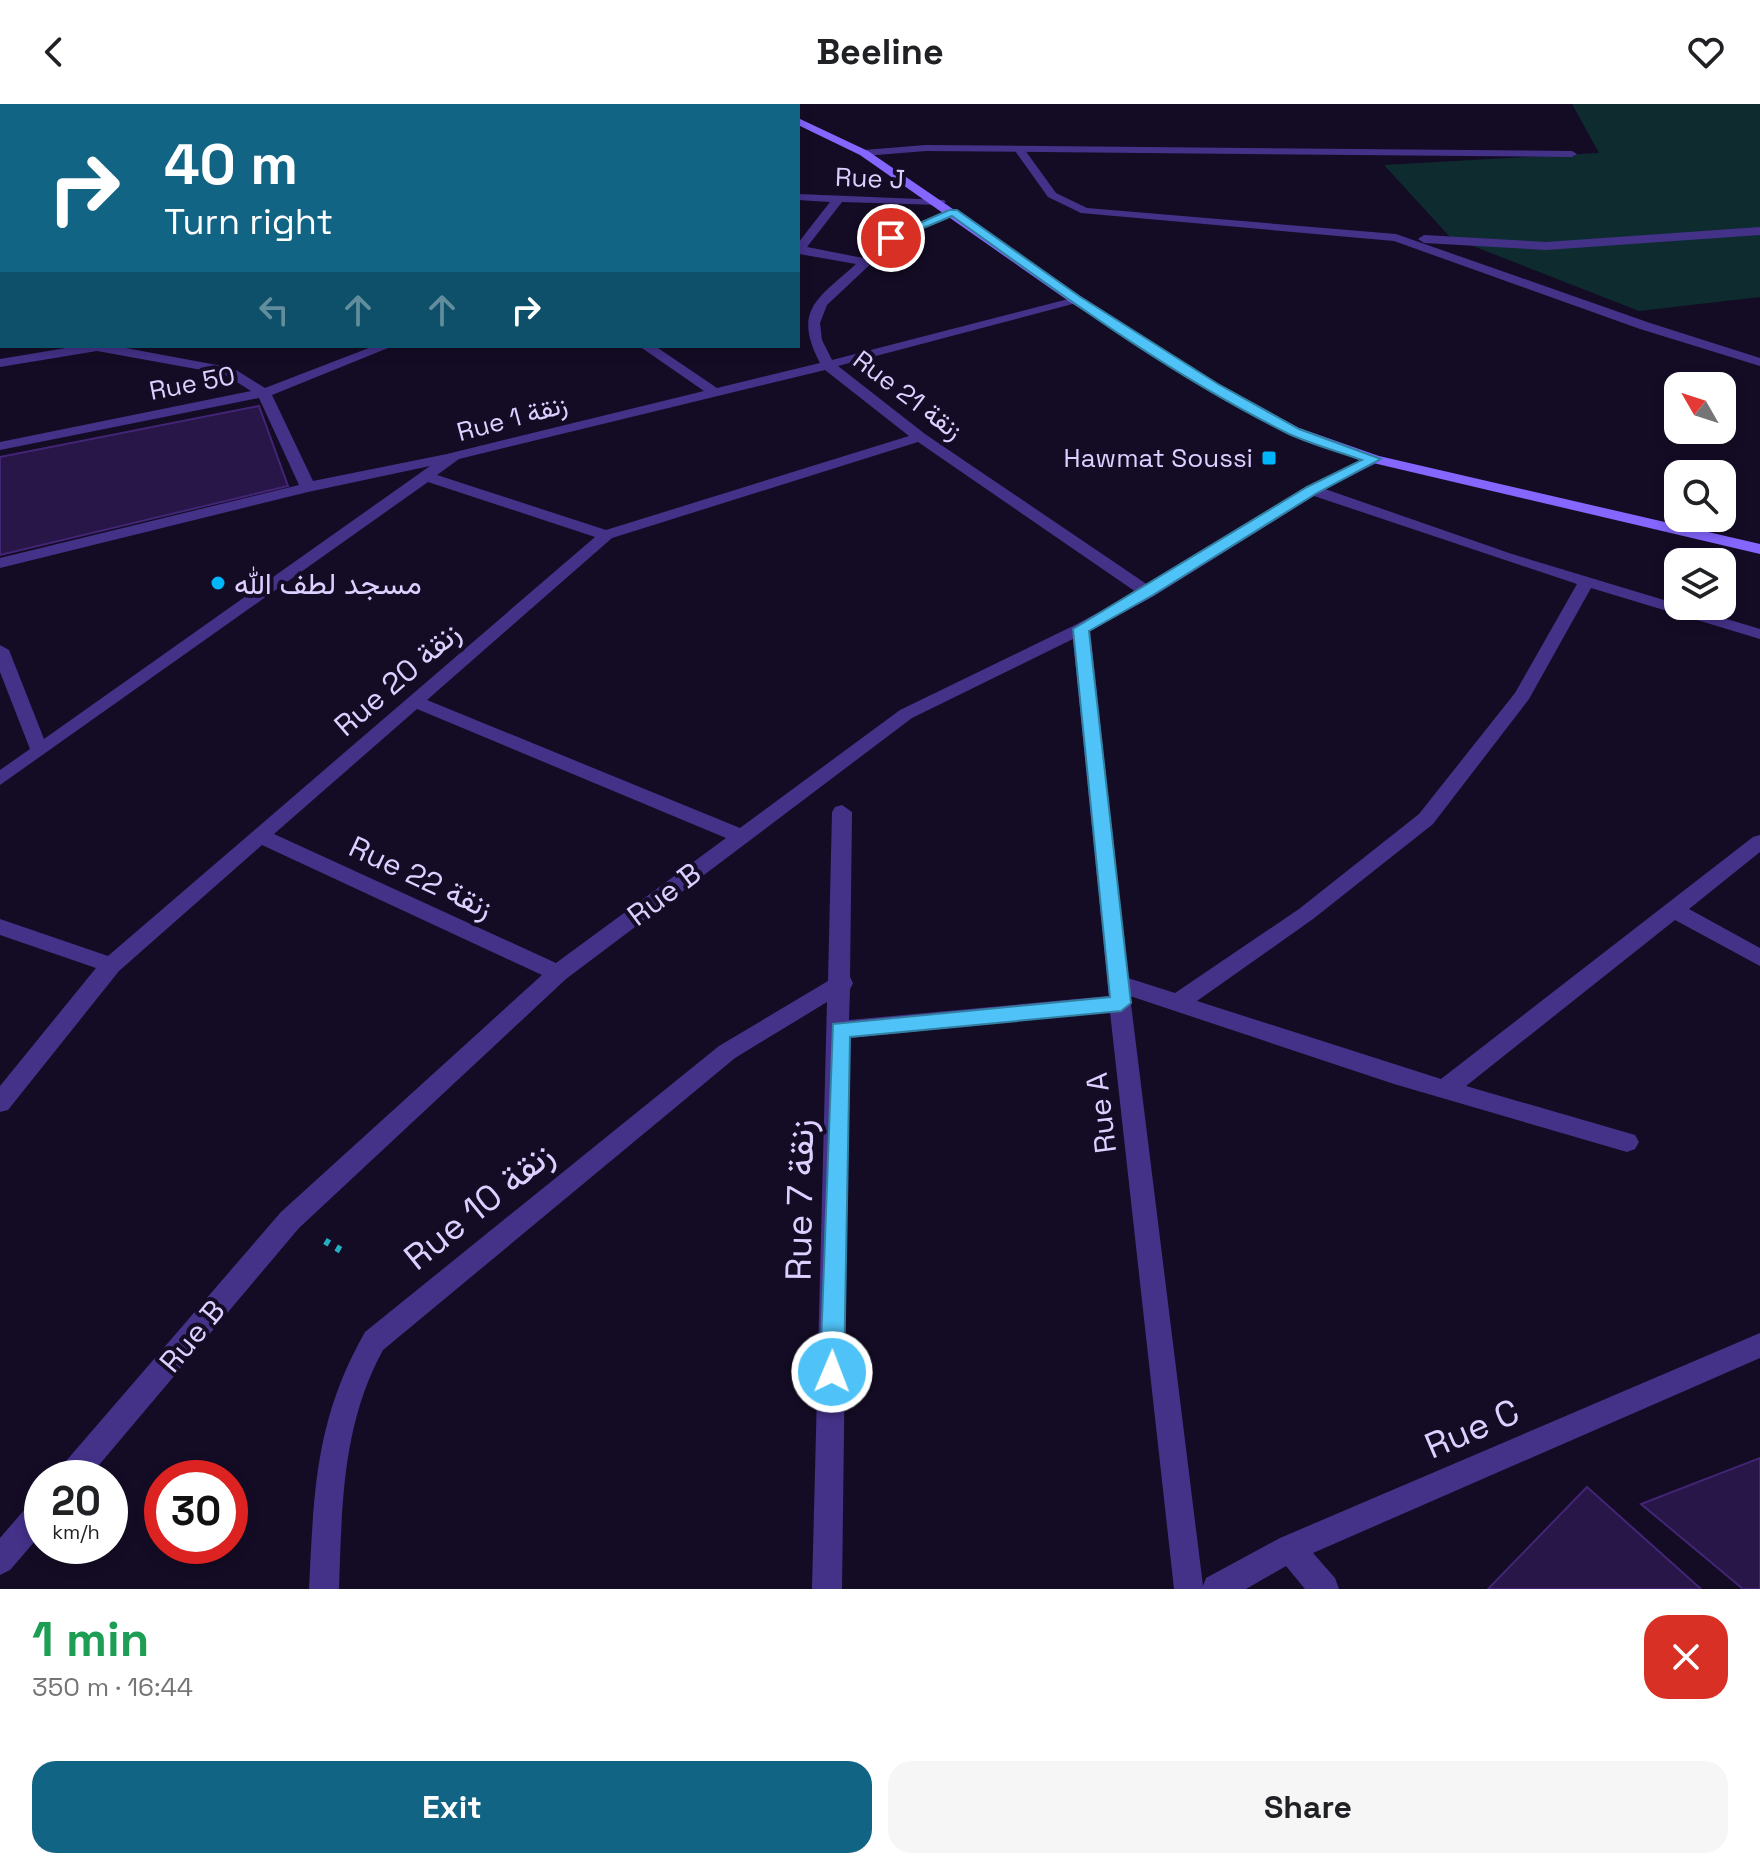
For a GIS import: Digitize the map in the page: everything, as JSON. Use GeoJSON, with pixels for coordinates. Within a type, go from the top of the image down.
{"type":"FeatureCollection","features":[{"type":"Feature","properties":{"kind":"main road"},"geometry":{"type":"LineString","coordinates":[[800,122],[864,153],[940,202],[1075,299],[1213,387],[1283,425],[1374,459],[1760,549]]}},
{"type":"Feature","properties":{"kind":"street"},"geometry":{"type":"LineString","coordinates":[[864,153],[926,148],[1018,148],[1572,154]]}},
{"type":"Feature","properties":{"kind":"street"},"geometry":{"type":"LineString","coordinates":[[1018,148],[1052,195],[1085,211],[1396,238],[1546,246],[1760,231]]}},
{"type":"Feature","properties":{"kind":"street","name":"Rue J"},"geometry":{"type":"LineString","coordinates":[[800,197],[940,202]]}},
{"type":"Feature","properties":{"kind":"street"},"geometry":{"type":"LineString","coordinates":[[838,199],[801,247],[803,251],[866,262]]}},
{"type":"Feature","properties":{"kind":"street","name":"Rue 21 زنقة"},"geometry":{"type":"LineString","coordinates":[[953,212],[891,238],[821,303],[813,323],[815,340],[828,365],[920,437],[1148,592]]}},
{"type":"Feature","properties":{"kind":"street"},"geometry":{"type":"LineString","coordinates":[[1396,238],[1645,326],[1760,362]]}},
{"type":"Feature","properties":{"kind":"street","name":"Rue 1 زنقة"},"geometry":{"type":"LineString","coordinates":[[0,779],[454,456],[828,365],[1075,299]]}},
{"type":"Feature","properties":{"kind":"street"},"geometry":{"type":"LineString","coordinates":[[0,363],[84,348]]}},
{"type":"Feature","properties":{"kind":"street"},"geometry":{"type":"LineString","coordinates":[[106,348],[228,371],[264,393],[308,487]]}},
{"type":"Feature","properties":{"kind":"street","name":"Rue 50"},"geometry":{"type":"LineString","coordinates":[[0,446],[264,393],[381,348]]}},
{"type":"Feature","properties":{"kind":"street"},"geometry":{"type":"LineString","coordinates":[[649,348],[713,391]]}},
{"type":"Feature","properties":{"kind":"street","name":"Rue 20 زنقة"},"geometry":{"type":"LineString","coordinates":[[0,1103],[111,965],[606,535],[920,437]]}},
{"type":"Feature","properties":{"kind":"street"},"geometry":{"type":"LineString","coordinates":[[0,563],[308,487],[454,456]]}},
{"type":"Feature","properties":{"kind":"street","name":"Rue B"},"geometry":{"type":"LineString","coordinates":[[85,1460],[290,1220],[558,973],[906,714],[1081,629],[1148,592],[1312,490],[1374,459]]}},
{"type":"Feature","properties":{"kind":"street"},"geometry":{"type":"LineString","coordinates":[[426,476],[606,535]]}},
{"type":"Feature","properties":{"kind":"street"},"geometry":{"type":"LineString","coordinates":[[1312,490],[1586,582],[1760,634]]}},
{"type":"Feature","properties":{"kind":"street"},"geometry":{"type":"LineString","coordinates":[[1177,1003],[1306,914],[1426,819],[1523,695],[1586,582]]}},
{"type":"Feature","properties":{"kind":"street","name":"Rue A"},"geometry":{"type":"LineString","coordinates":[[1081,629],[1119,993],[1189,1589]]}},
{"type":"Feature","properties":{"kind":"street"},"geometry":{"type":"LineString","coordinates":[[0,650],[39,749]]}},
{"type":"Feature","properties":{"kind":"street"},"geometry":{"type":"LineString","coordinates":[[413,701],[741,836]]}},
{"type":"Feature","properties":{"kind":"street","name":"Rue 7 زنقة"},"geometry":{"type":"LineString","coordinates":[[827,1589],[842,983],[842,812]]}},
{"type":"Feature","properties":{"kind":"street","name":"Rue 22 زنقة"},"geometry":{"type":"LineString","coordinates":[[259,835],[558,973]]}},
{"type":"Feature","properties":{"kind":"street"},"geometry":{"type":"LineString","coordinates":[[1447,1088],[1760,842]]}},
{"type":"Feature","properties":{"kind":"street"},"geometry":{"type":"LineString","coordinates":[[1674,910],[1760,958]]}},
{"type":"Feature","properties":{"kind":"street"},"geometry":{"type":"LineString","coordinates":[[0,927],[111,965]]}},
{"type":"Feature","properties":{"kind":"street","name":"Rue 10 زنقة"},"geometry":{"type":"LineString","coordinates":[[324,1589],[332,1439],[356,1369],[374,1341],[727,1052],[842,983]]}},
{"type":"Feature","properties":{"kind":"street"},"geometry":{"type":"LineString","coordinates":[[840,1030],[1119,993],[1177,1003],[1394,1075],[1627,1142]]}},
{"type":"Feature","properties":{"kind":"street","name":"Rue C"},"geometry":{"type":"LineString","coordinates":[[1217,1589],[1290,1548],[1760,1345]]}},
{"type":"Feature","properties":{"kind":"street"},"geometry":{"type":"LineString","coordinates":[[0,1560],[24,1532]]}},
{"type":"Feature","properties":{"kind":"street"},"geometry":{"type":"LineString","coordinates":[[1290,1548],[1324,1589]]}},
{"type":"Feature","properties":{"kind":"green space"},"geometry":{"type":"Polygon","coordinates":[[[1572,104],[1760,104],[1760,297],[1639,311],[1450,237],[1384,165],[1599,153],[1572,104]]]}},
{"type":"Feature","properties":{"kind":"building"},"geometry":{"type":"Polygon","coordinates":[[[259,406],[288,486],[0,555],[0,457],[259,406]]]}},
{"type":"Feature","properties":{"kind":"building"},"geometry":{"type":"Polygon","coordinates":[[[1760,1458],[1760,1589],[1743,1589],[1641,1504],[1760,1458]]]}},
{"type":"Feature","properties":{"kind":"building"},"geometry":{"type":"Polygon","coordinates":[[[1587,1487],[1701,1589],[1488,1589],[1587,1487]]]}},
{"type":"Feature","properties":{"kind":"place","name":"Hawmat Soussi"},"geometry":{"type":"Point","coordinates":[1269,458]}},
{"type":"Feature","properties":{"kind":"place","name":"مسجد لطف الله"},"geometry":{"type":"Point","coordinates":[218,583]}},
{"type":"Feature","properties":{"kind":"route"},"geometry":{"type":"LineString","coordinates":[[832,1372],[840,1030],[1121,1003],[1081,629],[1148,592],[1312,490],[1374,459],[1294,431],[1213,387],[1075,299],[953,212],[891,238]]}}]}
